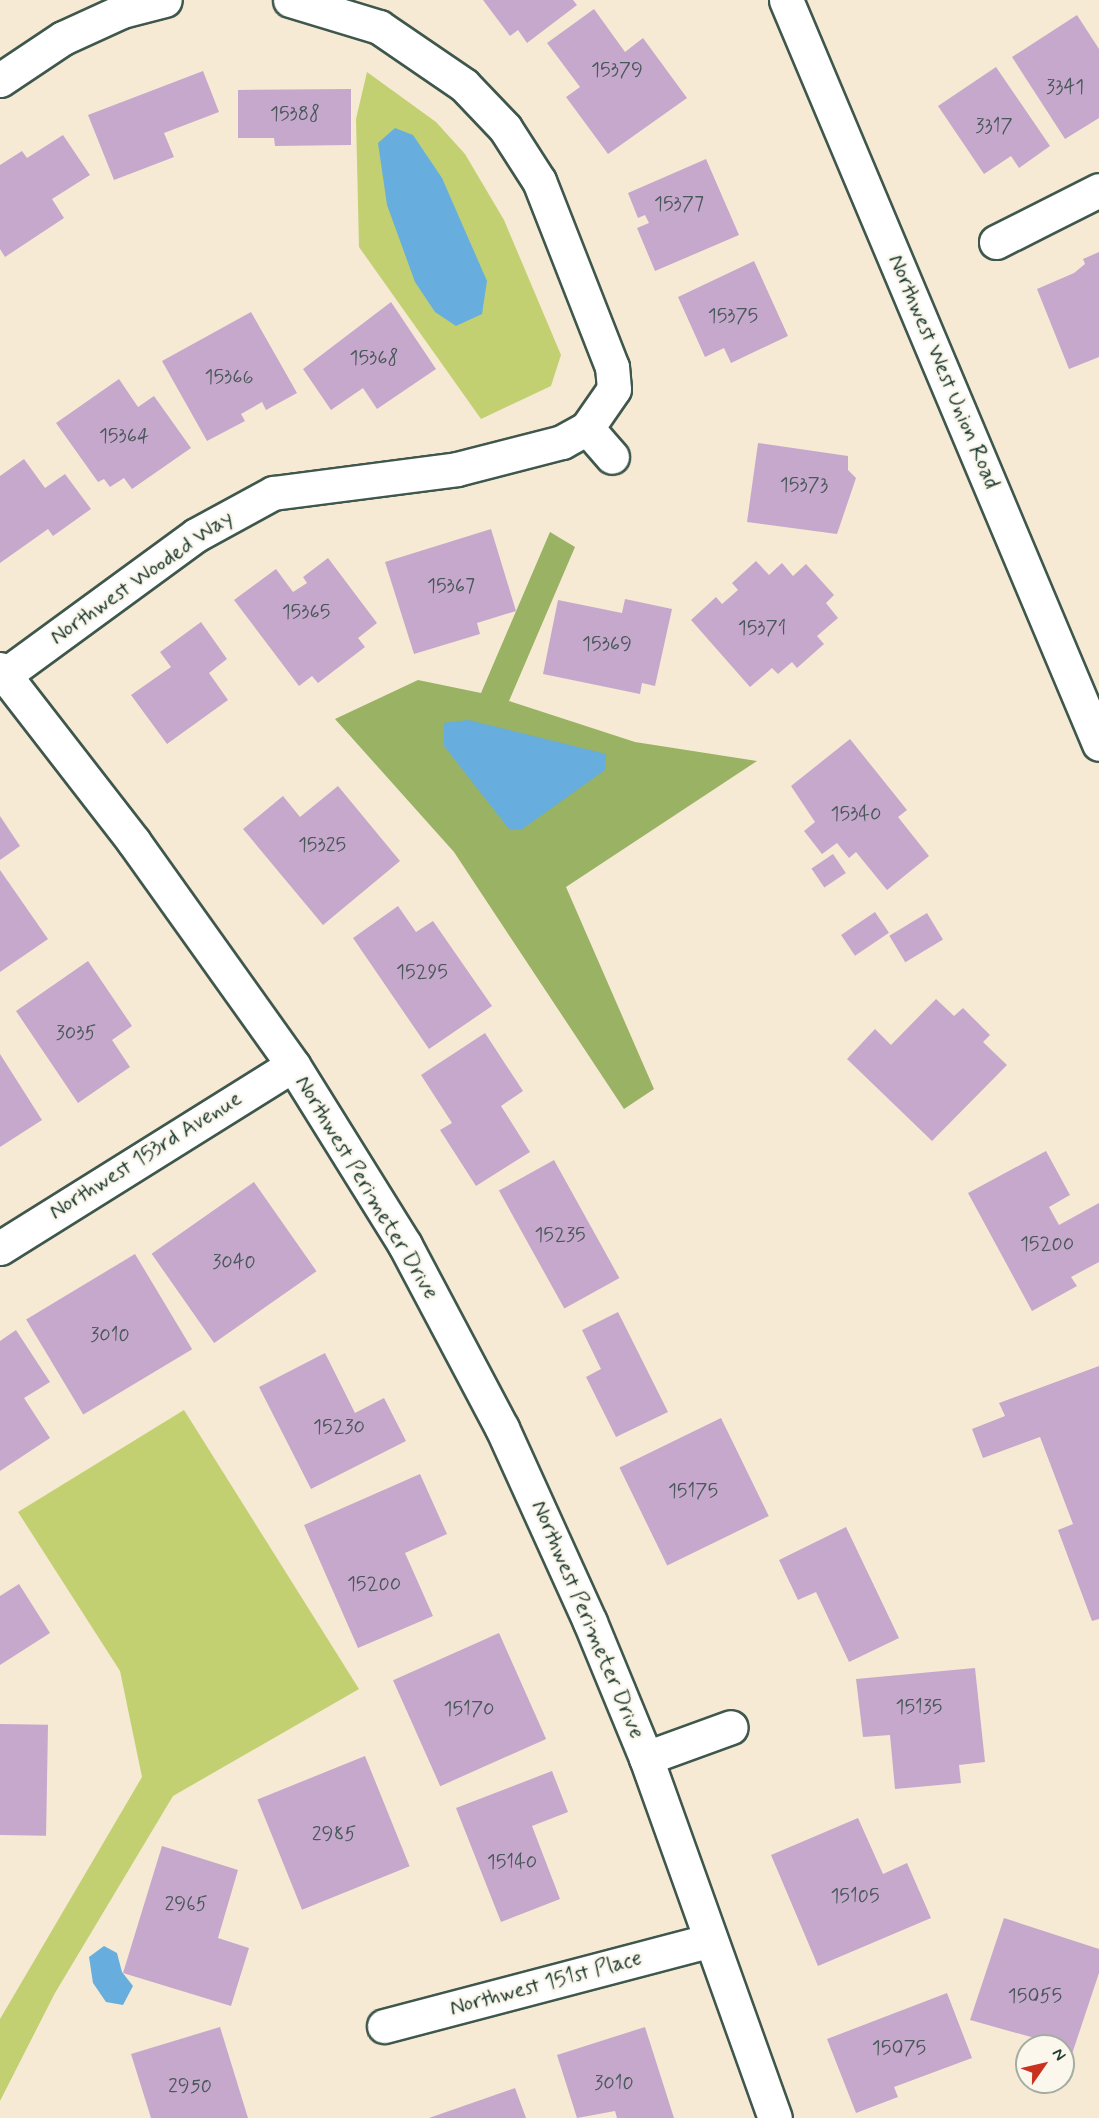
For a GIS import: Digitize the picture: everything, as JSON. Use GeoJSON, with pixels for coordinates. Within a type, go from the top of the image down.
{"type":"FeatureCollection","features":[{"type":"Feature","properties":{"kind":"street"},"geometry":{"type":"LineString","coordinates":[[0,80],[63,38],[165,0]]}},
{"type":"Feature","properties":{"kind":"street","name":"Northwest Wooded Way"},"geometry":{"type":"LineString","coordinates":[[3,672],[196,535],[273,493],[457,469],[562,442],[587,428],[614,389],[612,367],[539,181],[505,128],[446,70],[379,27],[290,0]]}},
{"type":"Feature","properties":{"kind":"street","name":"Northwest West Union Road"},"geometry":{"type":"LineString","coordinates":[[786,0],[1099,744]]}},
{"type":"Feature","properties":{"kind":"street"},"geometry":{"type":"LineString","coordinates":[[996,243],[1099,190]]}},
{"type":"Feature","properties":{"kind":"street"},"geometry":{"type":"LineString","coordinates":[[587,428],[612,457]]}},
{"type":"Feature","properties":{"kind":"street","name":"Northwest Perimeter Drive"},"geometry":{"type":"LineString","coordinates":[[3,672],[292,1065],[405,1245],[502,1428],[646,1758],[707,1941],[774,2118]]}},
{"type":"Feature","properties":{"kind":"street","name":"Northwest 153rd Avenue"},"geometry":{"type":"LineString","coordinates":[[0,1248],[292,1065]]}},
{"type":"Feature","properties":{"kind":"street","name":"Northwest Perimeter Drive"},"geometry":{"type":"LineString","coordinates":[[646,1758],[731,1727]]}},
{"type":"Feature","properties":{"kind":"street","name":"Northwest 151st Place"},"geometry":{"type":"LineString","coordinates":[[384,2026],[707,1941]]}},
{"type":"Feature","properties":{"kind":"green space"},"geometry":{"type":"Polygon","coordinates":[[[367,72],[436,122],[465,154],[504,220],[561,355],[551,386],[481,419],[359,247],[356,119],[367,72]]]}},
{"type":"Feature","properties":{"kind":"green space"},"geometry":{"type":"Polygon","coordinates":[[[550,532],[575,547],[509,701],[635,742],[757,761],[566,887],[654,1089],[624,1109],[454,852],[335,719],[418,680],[481,693],[550,532]]]}},
{"type":"Feature","properties":{"kind":"green space"},"geometry":{"type":"Polygon","coordinates":[[[184,1410],[359,1689],[173,1796],[55,1993],[0,2101],[0,2019],[142,1777],[120,1671],[18,1512],[184,1410]]]}},
{"type":"Feature","properties":{"kind":"water"},"geometry":{"type":"Polygon","coordinates":[[[395,128],[413,135],[442,178],[487,281],[482,314],[456,326],[435,312],[415,282],[387,205],[378,143],[395,128]]]}},
{"type":"Feature","properties":{"kind":"water"},"geometry":{"type":"Polygon","coordinates":[[[468,720],[606,754],[605,770],[521,830],[509,829],[444,746],[444,723],[468,720]]]}},
{"type":"Feature","properties":{"kind":"water"},"geometry":{"type":"Polygon","coordinates":[[[104,1946],[117,1953],[122,1972],[133,1986],[123,2005],[106,2002],[93,1983],[89,1957],[104,1946]]]}},
{"type":"Feature","properties":{"kind":"building"},"geometry":{"type":"Polygon","coordinates":[[[483,0],[573,0],[577,5],[527,43],[518,30],[510,36],[483,0]]]}},
{"type":"Feature","properties":{"kind":"building"},"geometry":{"type":"Polygon","coordinates":[[[594,9],[625,52],[643,38],[687,98],[608,154],[566,97],[580,87],[547,43],[594,9]]]}},
{"type":"Feature","properties":{"kind":"building"},"geometry":{"type":"Polygon","coordinates":[[[1077,15],[1099,49],[1099,118],[1065,139],[1012,57],[1077,15]]]}},
{"type":"Feature","properties":{"kind":"building"},"geometry":{"type":"Polygon","coordinates":[[[996,67],[1050,146],[1019,168],[1011,156],[984,174],[938,106],[996,67]]]}},
{"type":"Feature","properties":{"kind":"building"},"geometry":{"type":"Polygon","coordinates":[[[203,71],[219,112],[164,133],[174,157],[114,180],[88,115],[203,71]]]}},
{"type":"Feature","properties":{"kind":"building"},"geometry":{"type":"Polygon","coordinates":[[[351,89],[351,145],[275,146],[274,138],[238,138],[238,90],[351,89]]]}},
{"type":"Feature","properties":{"kind":"building"},"geometry":{"type":"Polygon","coordinates":[[[63,135],[90,175],[52,199],[64,218],[5,257],[0,249],[0,165],[22,151],[27,158],[63,135]]]}},
{"type":"Feature","properties":{"kind":"building"},"geometry":{"type":"Polygon","coordinates":[[[706,159],[739,235],[655,271],[637,228],[649,223],[645,215],[638,218],[628,193],[706,159]]]}},
{"type":"Feature","properties":{"kind":"building"},"geometry":{"type":"Polygon","coordinates":[[[1099,252],[1099,357],[1069,369],[1037,289],[1074,273],[1085,264],[1083,259],[1099,252]]]}},
{"type":"Feature","properties":{"kind":"building"},"geometry":{"type":"Polygon","coordinates":[[[754,261],[788,336],[731,363],[724,348],[705,357],[678,297],[754,261]]]}},
{"type":"Feature","properties":{"kind":"building"},"geometry":{"type":"Polygon","coordinates":[[[391,302],[436,369],[377,409],[363,388],[331,410],[303,369],[391,302]]]}},
{"type":"Feature","properties":{"kind":"building"},"geometry":{"type":"Polygon","coordinates":[[[251,312],[297,393],[266,410],[262,402],[241,414],[245,421],[207,441],[162,361],[251,312]]]}},
{"type":"Feature","properties":{"kind":"building"},"geometry":{"type":"Polygon","coordinates":[[[119,379],[138,407],[154,396],[191,448],[132,489],[124,478],[110,487],[104,479],[98,482],[56,423],[119,379]]]}},
{"type":"Feature","properties":{"kind":"building"},"geometry":{"type":"Polygon","coordinates":[[[758,443],[848,456],[848,470],[856,478],[837,534],[747,522],[758,443]]]}},
{"type":"Feature","properties":{"kind":"building"},"geometry":{"type":"Polygon","coordinates":[[[24,459],[45,488],[65,474],[91,509],[53,536],[48,529],[0,563],[0,476],[24,459]]]}},
{"type":"Feature","properties":{"kind":"building"},"geometry":{"type":"Polygon","coordinates":[[[491,529],[516,611],[477,623],[480,634],[414,654],[385,562],[491,529]]]}},
{"type":"Feature","properties":{"kind":"building"},"geometry":{"type":"Polygon","coordinates":[[[328,558],[377,623],[358,638],[365,647],[318,683],[312,676],[299,686],[234,600],[276,569],[293,592],[307,583],[303,577],[328,558]]]}},
{"type":"Feature","properties":{"kind":"building"},"geometry":{"type":"Polygon","coordinates":[[[756,561],[769,575],[782,563],[793,576],[806,564],[834,595],[826,603],[838,618],[817,636],[824,644],[797,668],[792,662],[778,674],[772,668],[750,687],[691,620],[716,597],[722,604],[738,590],[732,583],[756,561]]]}},
{"type":"Feature","properties":{"kind":"building"},"geometry":{"type":"Polygon","coordinates":[[[625,599],[672,609],[655,686],[642,683],[640,694],[543,674],[558,600],[622,613],[625,599]]]}},
{"type":"Feature","properties":{"kind":"building"},"geometry":{"type":"Polygon","coordinates":[[[201,622],[227,659],[209,673],[228,700],[167,744],[131,695],[171,667],[160,652],[201,622]]]}},
{"type":"Feature","properties":{"kind":"building"},"geometry":{"type":"Polygon","coordinates":[[[850,739],[907,810],[898,817],[929,856],[887,890],[856,852],[849,858],[837,843],[822,854],[804,831],[815,822],[791,786],[850,739]]]}},
{"type":"Feature","properties":{"kind":"building"},"geometry":{"type":"Polygon","coordinates":[[[338,786],[400,861],[323,925],[243,829],[283,796],[300,817],[338,786]]]}},
{"type":"Feature","properties":{"kind":"building"},"geometry":{"type":"Polygon","coordinates":[[[0,816],[20,846],[0,860],[0,816]]]}},
{"type":"Feature","properties":{"kind":"building"},"geometry":{"type":"Polygon","coordinates":[[[833,854],[846,873],[824,888],[811,869],[833,854]]]}},
{"type":"Feature","properties":{"kind":"building"},"geometry":{"type":"Polygon","coordinates":[[[0,870],[48,939],[0,972],[0,870]]]}},
{"type":"Feature","properties":{"kind":"building"},"geometry":{"type":"Polygon","coordinates":[[[398,906],[416,932],[433,921],[492,1006],[429,1049],[353,938],[398,906]]]}},
{"type":"Feature","properties":{"kind":"building"},"geometry":{"type":"Polygon","coordinates":[[[875,912],[889,933],[855,956],[841,935],[875,912]]]}},
{"type":"Feature","properties":{"kind":"building"},"geometry":{"type":"Polygon","coordinates":[[[927,913],[943,940],[905,962],[889,936],[927,913]]]}},
{"type":"Feature","properties":{"kind":"building"},"geometry":{"type":"Polygon","coordinates":[[[88,961],[132,1026],[112,1040],[130,1067],[78,1103],[16,1011],[88,961]]]}},
{"type":"Feature","properties":{"kind":"building"},"geometry":{"type":"Polygon","coordinates":[[[936,999],[954,1016],[963,1008],[990,1035],[983,1042],[1007,1065],[932,1141],[847,1059],[875,1029],[891,1045],[936,999]]]}},
{"type":"Feature","properties":{"kind":"building"},"geometry":{"type":"Polygon","coordinates":[[[485,1033],[523,1091],[501,1106],[530,1152],[476,1186],[440,1130],[452,1123],[421,1075],[485,1033]]]}},
{"type":"Feature","properties":{"kind":"building"},"geometry":{"type":"Polygon","coordinates":[[[0,1054],[42,1120],[0,1147],[0,1054]]]}},
{"type":"Feature","properties":{"kind":"building"},"geometry":{"type":"Polygon","coordinates":[[[1046,1151],[1070,1195],[1049,1207],[1059,1225],[1099,1203],[1099,1262],[1071,1277],[1077,1286],[1032,1311],[968,1193],[1046,1151]]]}},
{"type":"Feature","properties":{"kind":"building"},"geometry":{"type":"Polygon","coordinates":[[[554,1160],[619,1278],[564,1309],[499,1191],[554,1160]]]}},
{"type":"Feature","properties":{"kind":"building"},"geometry":{"type":"Polygon","coordinates":[[[254,1182],[317,1271],[214,1343],[152,1254],[254,1182]]]}},
{"type":"Feature","properties":{"kind":"building"},"geometry":{"type":"Polygon","coordinates":[[[135,1254],[192,1349],[83,1415],[26,1319],[135,1254]]]}},
{"type":"Feature","properties":{"kind":"building"},"geometry":{"type":"Polygon","coordinates":[[[618,1312],[668,1412],[616,1437],[586,1377],[601,1369],[582,1330],[618,1312]]]}},
{"type":"Feature","properties":{"kind":"building"},"geometry":{"type":"Polygon","coordinates":[[[16,1330],[50,1382],[24,1398],[50,1438],[0,1471],[0,1341],[16,1330]]]}},
{"type":"Feature","properties":{"kind":"building"},"geometry":{"type":"Polygon","coordinates":[[[325,1353],[355,1413],[384,1398],[406,1441],[311,1489],[259,1387],[325,1353]]]}},
{"type":"Feature","properties":{"kind":"building"},"geometry":{"type":"Polygon","coordinates":[[[1099,1366],[1099,1619],[1092,1621],[1058,1530],[1073,1524],[1040,1437],[983,1458],[972,1429],[1005,1416],[999,1403],[1099,1366]]]}},
{"type":"Feature","properties":{"kind":"building"},"geometry":{"type":"Polygon","coordinates":[[[721,1418],[769,1516],[667,1566],[619,1468],[721,1418]]]}},
{"type":"Feature","properties":{"kind":"building"},"geometry":{"type":"Polygon","coordinates":[[[420,1474],[447,1534],[405,1553],[433,1616],[358,1648],[304,1525],[420,1474]]]}},
{"type":"Feature","properties":{"kind":"building"},"geometry":{"type":"Polygon","coordinates":[[[846,1527],[899,1638],[849,1662],[816,1592],[798,1600],[779,1560],[846,1527]]]}},
{"type":"Feature","properties":{"kind":"building"},"geometry":{"type":"Polygon","coordinates":[[[19,1584],[50,1633],[0,1665],[0,1596],[19,1584]]]}},
{"type":"Feature","properties":{"kind":"building"},"geometry":{"type":"Polygon","coordinates":[[[499,1633],[546,1739],[440,1786],[393,1680],[499,1633]]]}},
{"type":"Feature","properties":{"kind":"building"},"geometry":{"type":"Polygon","coordinates":[[[975,1668],[985,1762],[959,1765],[961,1783],[895,1789],[890,1735],[863,1737],[856,1679],[975,1668]]]}},
{"type":"Feature","properties":{"kind":"building"},"geometry":{"type":"Polygon","coordinates":[[[0,1724],[48,1725],[46,1836],[0,1835],[0,1724]]]}},
{"type":"Feature","properties":{"kind":"building"},"geometry":{"type":"Polygon","coordinates":[[[365,1756],[410,1866],[302,1910],[257,1799],[365,1756]]]}},
{"type":"Feature","properties":{"kind":"building"},"geometry":{"type":"Polygon","coordinates":[[[552,1771],[568,1812],[532,1826],[560,1899],[501,1922],[456,1808],[552,1771]]]}},
{"type":"Feature","properties":{"kind":"building"},"geometry":{"type":"Polygon","coordinates":[[[858,1818],[883,1874],[907,1863],[931,1918],[818,1966],[771,1855],[858,1818]]]}},
{"type":"Feature","properties":{"kind":"building"},"geometry":{"type":"Polygon","coordinates":[[[162,1846],[238,1870],[218,1938],[249,1948],[231,2006],[123,1973],[162,1846]]]}},
{"type":"Feature","properties":{"kind":"building"},"geometry":{"type":"Polygon","coordinates":[[[1004,1918],[1099,1949],[1099,1973],[1075,2045],[1075,2034],[1020,2034],[970,2020],[1004,1918]]]}},
{"type":"Feature","properties":{"kind":"building"},"geometry":{"type":"Polygon","coordinates":[[[947,1993],[972,2058],[894,2087],[898,2097],[856,2113],[827,2039],[947,1993]]]}},
{"type":"Feature","properties":{"kind":"building"},"geometry":{"type":"Polygon","coordinates":[[[220,2027],[248,2118],[151,2118],[131,2054],[220,2027]]]}},
{"type":"Feature","properties":{"kind":"building"},"geometry":{"type":"Polygon","coordinates":[[[645,2027],[674,2118],[617,2118],[615,2111],[577,2118],[557,2055],[645,2027]]]}},
{"type":"Feature","properties":{"kind":"building"},"geometry":{"type":"Polygon","coordinates":[[[515,2088],[526,2118],[429,2118],[515,2088]]]}}]}
